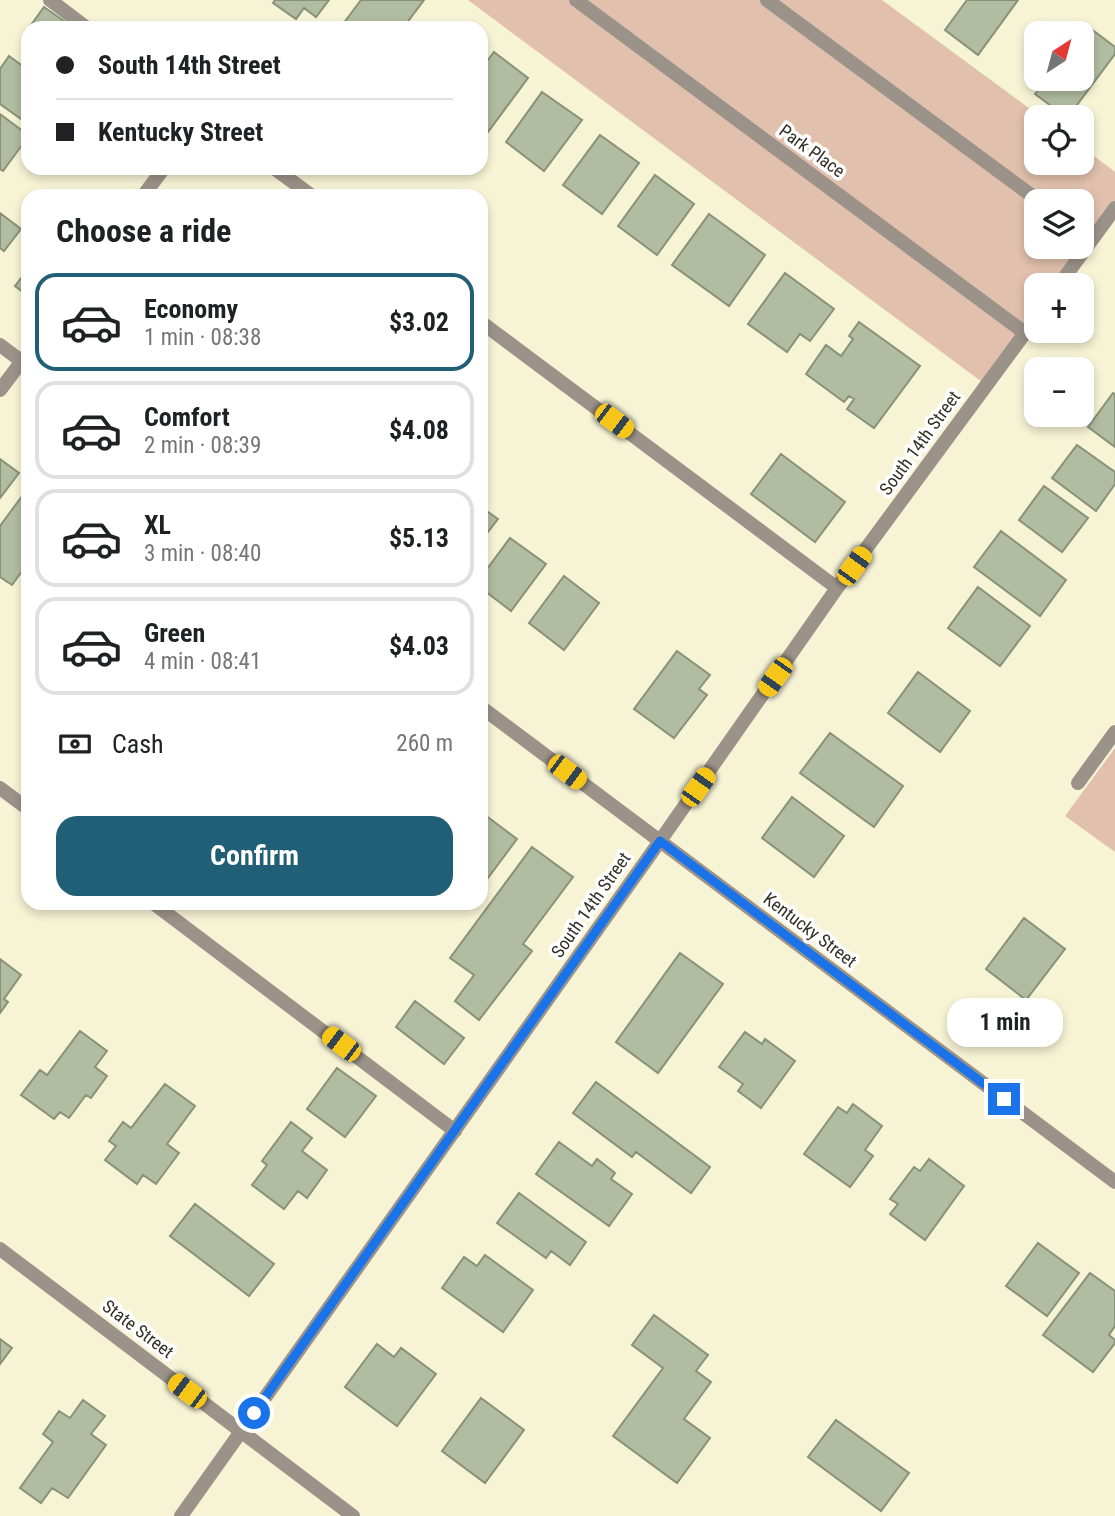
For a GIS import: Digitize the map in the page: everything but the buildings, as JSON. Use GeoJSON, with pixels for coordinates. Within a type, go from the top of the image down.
{"type":"FeatureCollection","features":[{"type":"Feature","properties":{"kind":"street"},"geometry":{"type":"LineString","coordinates":[[50,0],[78,21]]}},
{"type":"Feature","properties":{"kind":"street","name":"Park Place"},"geometry":{"type":"LineString","coordinates":[[576,0],[1024,332]]}},
{"type":"Feature","properties":{"kind":"street"},"geometry":{"type":"LineString","coordinates":[[767,0],[1024,190]]}},
{"type":"Feature","properties":{"kind":"street"},"geometry":{"type":"LineString","coordinates":[[284,175],[302,189]]}},
{"type":"Feature","properties":{"kind":"street"},"geometry":{"type":"LineString","coordinates":[[1094,229],[1115,208]]}},
{"type":"Feature","properties":{"kind":"street"},"geometry":{"type":"LineString","coordinates":[[488,327],[837,588]]}},
{"type":"Feature","properties":{"kind":"street","name":"South 14th Street"},"geometry":{"type":"LineString","coordinates":[[181,1516],[837,588],[1024,334]]}},
{"type":"Feature","properties":{"kind":"street"},"geometry":{"type":"LineString","coordinates":[[0,345],[21,357]]}},
{"type":"Feature","properties":{"kind":"street"},"geometry":{"type":"LineString","coordinates":[[0,390],[21,366]]}},
{"type":"Feature","properties":{"kind":"street","name":"Kentucky Street"},"geometry":{"type":"LineString","coordinates":[[488,712],[1115,1182]]}},
{"type":"Feature","properties":{"kind":"street"},"geometry":{"type":"LineString","coordinates":[[1078,783],[1115,732]]}},
{"type":"Feature","properties":{"kind":"street"},"geometry":{"type":"LineString","coordinates":[[0,788],[21,804]]}},
{"type":"Feature","properties":{"kind":"street"},"geometry":{"type":"LineString","coordinates":[[162,910],[455,1130]]}},
{"type":"Feature","properties":{"kind":"street","name":"State Street"},"geometry":{"type":"LineString","coordinates":[[0,1249],[353,1516]]}},
{"type":"Feature","properties":{"kind":"shaded area"},"geometry":{"type":"Polygon","coordinates":[[[468,0],[882,0],[1025,105],[1024,175],[1094,175],[1094,156],[1115,172],[1115,208],[1094,237],[1094,189],[1024,189],[1024,259],[1078,259],[1068,273],[1024,273],[1024,333],[986,385],[468,0]]]}},
{"type":"Feature","properties":{"kind":"shaded area"},"geometry":{"type":"Polygon","coordinates":[[[1115,748],[1115,852],[1065,816],[1115,748]]]}},
{"type":"Feature","properties":{"kind":"route"},"geometry":{"type":"LineString","coordinates":[[254,1413],[660,841],[1004,1099]]}}]}
